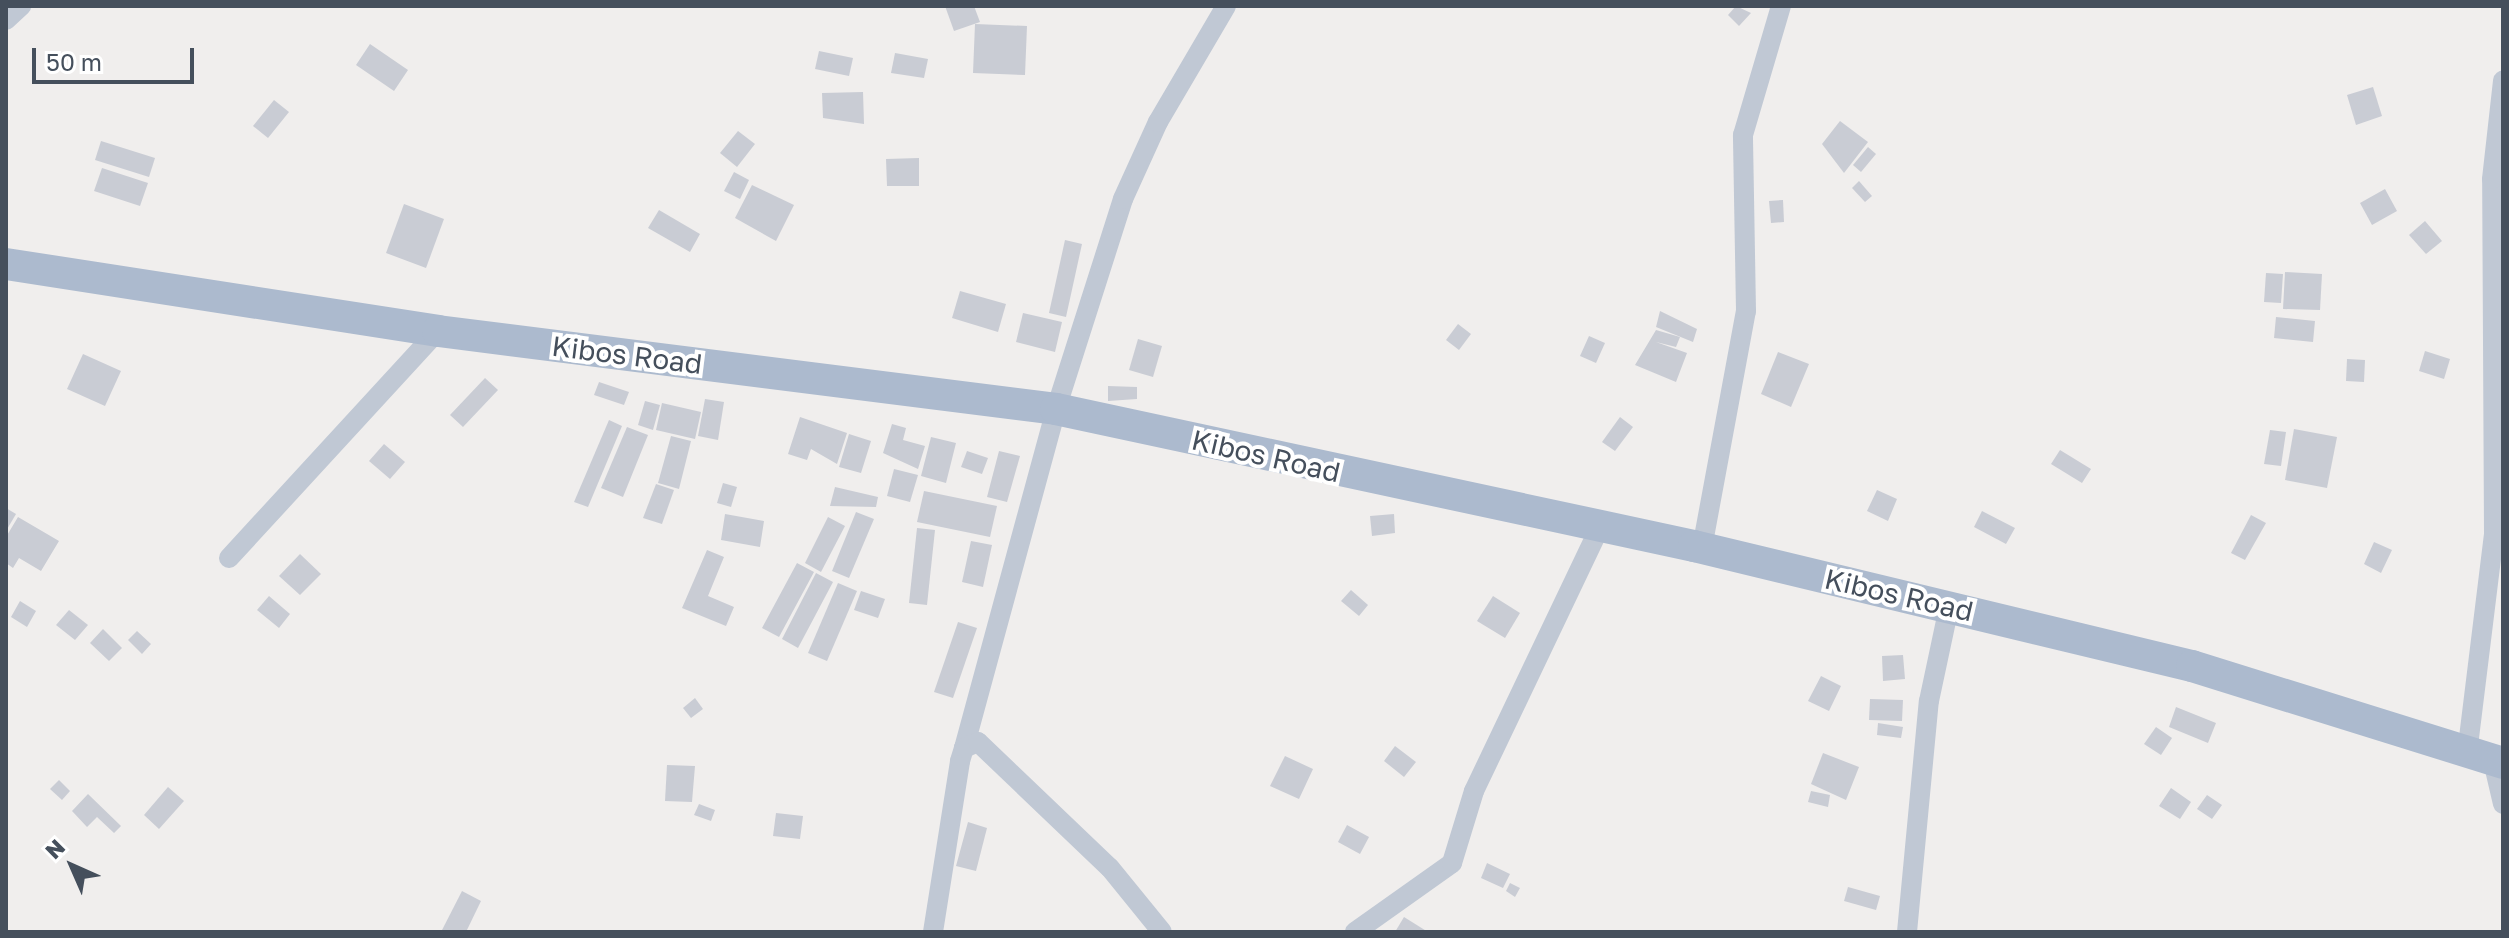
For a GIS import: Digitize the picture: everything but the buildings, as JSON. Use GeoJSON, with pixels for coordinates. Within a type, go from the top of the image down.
{"type":"FeatureCollection","features":[{"type":"Feature","properties":{"kind":"main road","name":"Kibos Road"},"geometry":{"type":"LineString","coordinates":[[6,264],[438,331],[1056,409],[1599,529],[1702,548],[2192,666],[2488,759]]}},
{"type":"Feature","properties":{"kind":"street"},"geometry":{"type":"LineString","coordinates":[[6,20],[21,6]]}},
{"type":"Feature","properties":{"kind":"street"},"geometry":{"type":"LineString","coordinates":[[933,932],[964,748],[1056,409],[1123,199],[1158,122],[1226,6]]}},
{"type":"Feature","properties":{"kind":"street"},"geometry":{"type":"LineString","coordinates":[[1702,548],[1746,311],[1743,135],[1781,6]]}},
{"type":"Feature","properties":{"kind":"street"},"geometry":{"type":"LineString","coordinates":[[2503,81],[2488,759],[2503,804]]}},
{"type":"Feature","properties":{"kind":"street"},"geometry":{"type":"LineString","coordinates":[[229,558],[438,331]]}},
{"type":"Feature","properties":{"kind":"street"},"geometry":{"type":"LineString","coordinates":[[1355,932],[1452,863],[1474,791],[1599,529]]}},
{"type":"Feature","properties":{"kind":"street"},"geometry":{"type":"LineString","coordinates":[[1907,932],[1927,716],[1949,607]]}},
{"type":"Feature","properties":{"kind":"street"},"geometry":{"type":"LineString","coordinates":[[964,748],[978,742],[996,754],[1162,932]]}}]}
